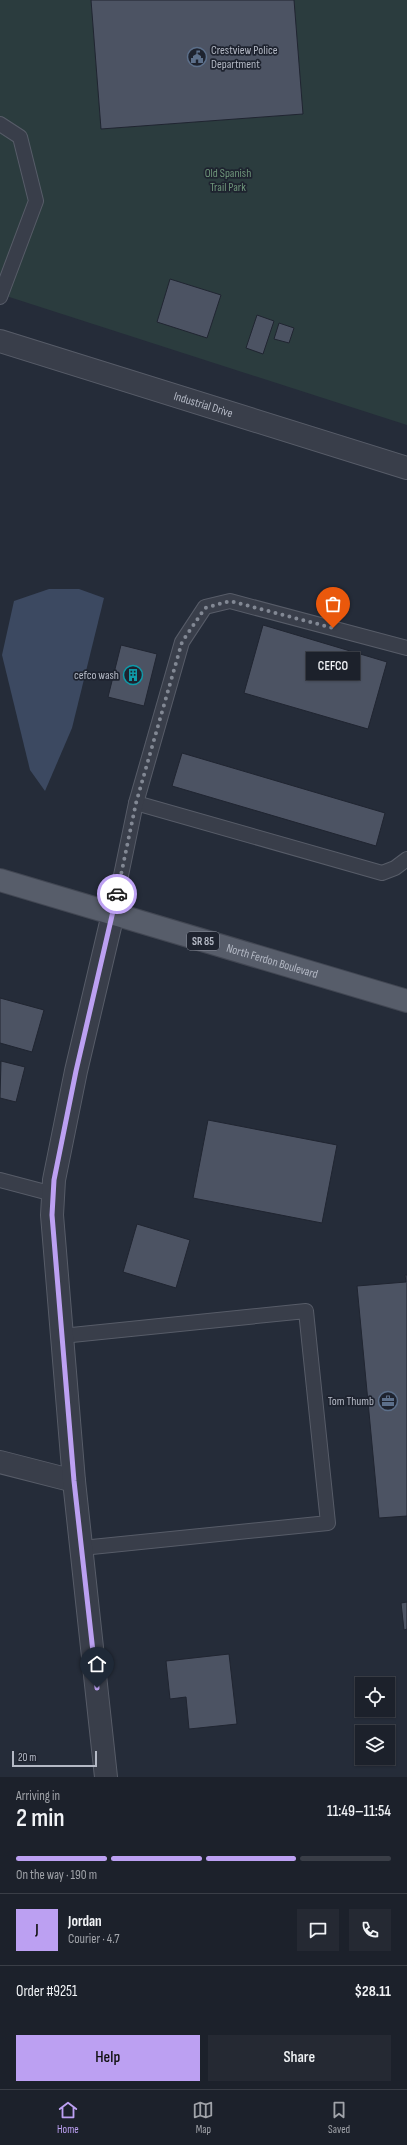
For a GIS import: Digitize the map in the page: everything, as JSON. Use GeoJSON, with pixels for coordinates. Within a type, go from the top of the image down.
{"type":"FeatureCollection","features":[{"type":"Feature","properties":{"kind":"main road","name":"North Ferdon Boulevard"},"geometry":{"type":"LineString","coordinates":[[0,880],[407,1001]]}},
{"type":"Feature","properties":{"kind":"street","name":"Industrial Drive"},"geometry":{"type":"LineString","coordinates":[[0,341],[407,468]]}},
{"type":"Feature","properties":{"kind":"street"},"geometry":{"type":"LineString","coordinates":[[106,1777],[74,1481],[52,1215],[54,1180],[76,1071],[113,914]]}},
{"type":"Feature","properties":{"kind":"street"},"geometry":{"type":"LineString","coordinates":[[0,1462],[74,1481]]}},
{"type":"Feature","properties":{"kind":"lane"},"geometry":{"type":"LineString","coordinates":[[0,124],[20,137],[36,201],[0,297]]}},
{"type":"Feature","properties":{"kind":"lane"},"geometry":{"type":"LineString","coordinates":[[113,914],[136,803],[182,642],[205,608],[230,601],[407,648]]}},
{"type":"Feature","properties":{"kind":"lane"},"geometry":{"type":"LineString","coordinates":[[136,803],[382,872],[395,868],[407,859]]}},
{"type":"Feature","properties":{"kind":"lane"},"geometry":{"type":"LineString","coordinates":[[0,1180],[54,1194]]}},
{"type":"Feature","properties":{"kind":"lane"},"geometry":{"type":"LineString","coordinates":[[62,1336],[306,1311],[328,1523],[82,1548]]}},
{"type":"Feature","properties":{"kind":"green space","name":"Old Spanish Trail Park"},"geometry":{"type":"Polygon","coordinates":[[[0,0],[407,0],[407,425],[0,294],[0,0]]]}},
{"type":"Feature","properties":{"kind":"water"},"geometry":{"type":"Polygon","coordinates":[[[49,589],[79,589],[104,598],[72,728],[45,791],[30,770],[2,655],[14,601],[49,589]]]}},
{"type":"Feature","properties":{"kind":"building","name":"Crestview Police Department"},"geometry":{"type":"Polygon","coordinates":[[[91,0],[294,0],[303,114],[101,129],[91,0]]]}},
{"type":"Feature","properties":{"kind":"building"},"geometry":{"type":"Polygon","coordinates":[[[170,279],[221,295],[207,338],[157,322],[170,279]]]}},
{"type":"Feature","properties":{"kind":"building"},"geometry":{"type":"Polygon","coordinates":[[[257,315],[274,321],[263,354],[246,348],[257,315]]]}},
{"type":"Feature","properties":{"kind":"building"},"geometry":{"type":"Polygon","coordinates":[[[279,323],[294,328],[289,343],[274,339],[279,323]]]}},
{"type":"Feature","properties":{"kind":"building"},"geometry":{"type":"Polygon","coordinates":[[[263,625],[387,662],[368,729],[244,693],[263,625]]]}},
{"type":"Feature","properties":{"kind":"building","name":"cefco wash"},"geometry":{"type":"Polygon","coordinates":[[[121,645],[157,654],[144,706],[108,697],[121,645]]]}},
{"type":"Feature","properties":{"kind":"building"},"geometry":{"type":"Polygon","coordinates":[[[182,753],[385,813],[376,846],[172,786],[182,753]]]}},
{"type":"Feature","properties":{"kind":"building"},"geometry":{"type":"Polygon","coordinates":[[[0,998],[44,1010],[32,1052],[0,1043],[0,998]]]}},
{"type":"Feature","properties":{"kind":"building"},"geometry":{"type":"Polygon","coordinates":[[[1,1061],[25,1067],[16,1102],[0,1098],[1,1061]]]}},
{"type":"Feature","properties":{"kind":"building"},"geometry":{"type":"Polygon","coordinates":[[[208,1120],[337,1145],[322,1223],[193,1198],[208,1120]]]}},
{"type":"Feature","properties":{"kind":"building"},"geometry":{"type":"Polygon","coordinates":[[[137,1224],[190,1240],[176,1288],[123,1272],[137,1224]]]}},
{"type":"Feature","properties":{"kind":"building","name":"Tom Thumb"},"geometry":{"type":"Polygon","coordinates":[[[405,1275],[407,1275],[407,1516],[379,1518],[357,1286],[406,1282],[405,1275]]]}},
{"type":"Feature","properties":{"kind":"building"},"geometry":{"type":"Polygon","coordinates":[[[407,1602],[407,1629],[404,1630],[401,1603],[407,1602]]]}},
{"type":"Feature","properties":{"kind":"building"},"geometry":{"type":"Polygon","coordinates":[[[229,1654],[237,1724],[189,1729],[186,1697],[170,1699],[166,1661],[229,1654]]]}},
{"type":"Feature","properties":{"kind":"way so far"},"geometry":{"type":"LineString","coordinates":[[117,894],[136,803],[182,642],[205,608],[230,601],[333,628]]}},
{"type":"Feature","properties":{"kind":"place","name":"Crestview Police Department"},"geometry":{"type":"Point","coordinates":[197,57]}},
{"type":"Feature","properties":{"kind":"place","name":"CEFCO"},"geometry":{"type":"Point","coordinates":[333,628]}},
{"type":"Feature","properties":{"kind":"place","name":"cefco wash"},"geometry":{"type":"Point","coordinates":[133,675]}},
{"type":"Feature","properties":{"kind":"place","name":"Tom Thumb"},"geometry":{"type":"Point","coordinates":[388,1401]}},
{"type":"Feature","properties":{"kind":"route"},"geometry":{"type":"LineString","coordinates":[[97,1688],[74,1481],[52,1215],[54,1180],[76,1071],[103,961],[117,894]]}}]}
